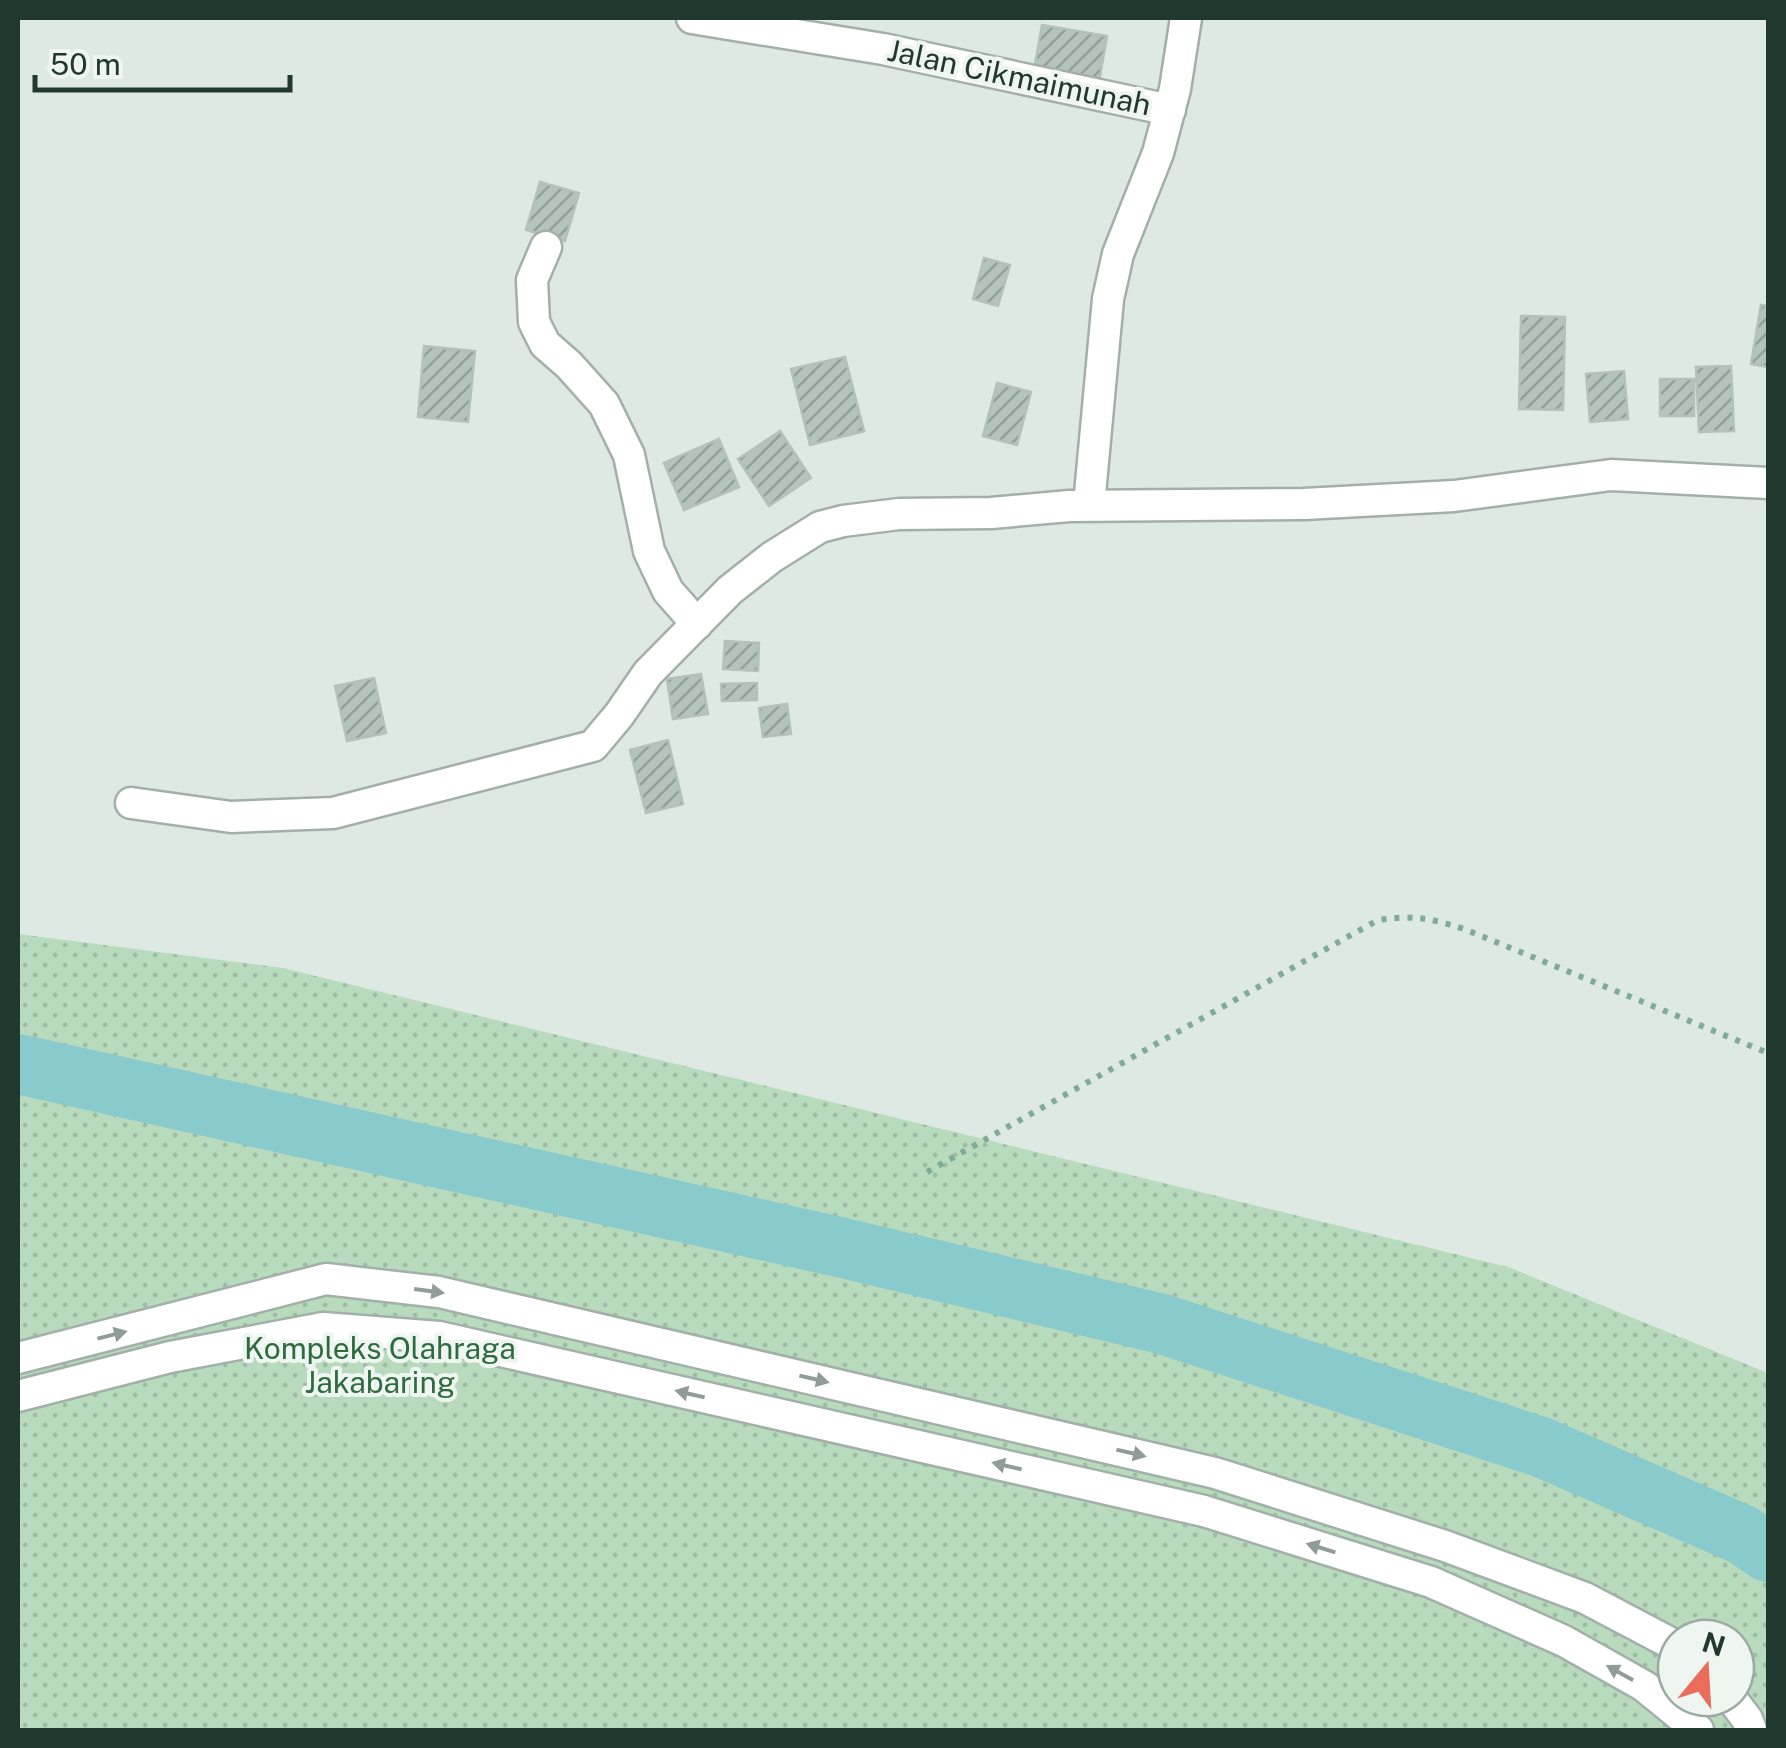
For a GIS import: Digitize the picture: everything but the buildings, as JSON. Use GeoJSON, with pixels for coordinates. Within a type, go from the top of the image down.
{"type":"FeatureCollection","features":[{"type":"Feature","properties":{"kind":"street","name":"Jalan Cikmaimunah"},"geometry":{"type":"LineString","coordinates":[[692,18],[883,49],[1170,110]]}},
{"type":"Feature","properties":{"kind":"street"},"geometry":{"type":"LineString","coordinates":[[1088,506],[1113,273],[1126,229],[1158,153],[1170,110],[1186,18]]}},
{"type":"Feature","properties":{"kind":"street"},"geometry":{"type":"LineString","coordinates":[[546,247],[532,280],[534,322],[545,344],[604,404],[629,455],[649,551],[668,591],[697,624]]}},
{"type":"Feature","properties":{"kind":"street"},"geometry":{"type":"LineString","coordinates":[[131,803],[232,817],[334,813],[592,746],[648,673],[730,590],[772,556],[820,527],[867,516],[1454,496],[1611,476],[1768,483]]}},
{"type":"Feature","properties":{"kind":"street"},"geometry":{"type":"LineString","coordinates":[[18,1358],[326,1279],[439,1292],[1215,1473],[1445,1546],[1585,1598],[1656,1635]]}},
{"type":"Feature","properties":{"kind":"street"},"geometry":{"type":"LineString","coordinates":[[18,1396],[170,1357],[323,1328],[438,1337],[1204,1511],[1432,1582],[1564,1642],[1644,1686],[1698,1730]]}},
{"type":"Feature","properties":{"kind":"path"},"geometry":{"type":"LineString","coordinates":[[927,1172],[1378,920],[1390,918],[1430,918],[1464,929],[1768,1053]]}},
{"type":"Feature","properties":{"kind":"green space","name":"Kompleks Olahraga Jakabaring"},"geometry":{"type":"Polygon","coordinates":[[[18,934],[283,968],[1508,1267],[1768,1373],[1768,1730],[18,1730],[18,934]]]}},
{"type":"Feature","properties":{"kind":"waterway"},"geometry":{"type":"LineString","coordinates":[[18,1064],[839,1247],[1162,1324],[1541,1447],[1743,1535],[1768,1552]]}}]}
